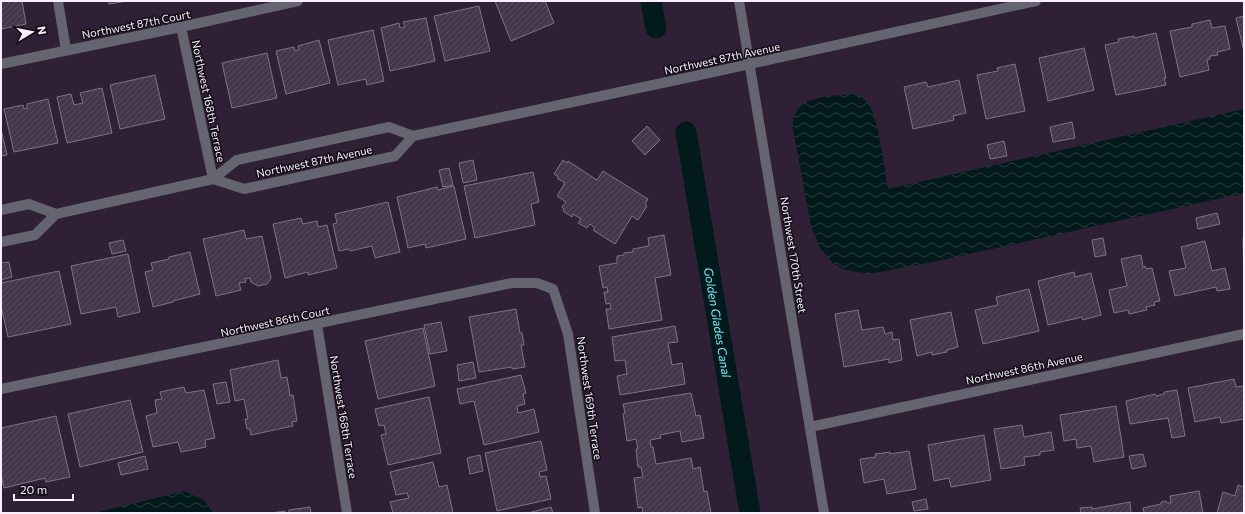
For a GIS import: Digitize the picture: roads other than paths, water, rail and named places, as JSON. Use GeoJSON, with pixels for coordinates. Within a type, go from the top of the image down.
{"type":"FeatureCollection","features":[{"type":"Feature","properties":{"kind":"street"},"geometry":{"type":"LineString","coordinates":[[58,1],[66,50]]}},
{"type":"Feature","properties":{"kind":"street","name":"Northwest 87th Court"},"geometry":{"type":"LineString","coordinates":[[1,64],[181,27],[285,2],[298,1]]}},
{"type":"Feature","properties":{"kind":"street","name":"Northwest 170th Street"},"geometry":{"type":"LineString","coordinates":[[739,1],[824,513]]}},
{"type":"Feature","properties":{"kind":"street","name":"Northwest 87th Avenue"},"geometry":{"type":"LineString","coordinates":[[56,214],[213,179],[237,160],[389,126],[413,136],[1036,1]]}},
{"type":"Feature","properties":{"kind":"street","name":"Northwest 168th Terrace"},"geometry":{"type":"LineString","coordinates":[[181,27],[213,179]]}},
{"type":"Feature","properties":{"kind":"street","name":"Northwest 87th Avenue"},"geometry":{"type":"LineString","coordinates":[[213,179],[244,189],[395,156],[413,136]]}},
{"type":"Feature","properties":{"kind":"street"},"geometry":{"type":"LineString","coordinates":[[1,210],[30,204],[56,214],[35,235],[1,242]]}},
{"type":"Feature","properties":{"kind":"street","name":"Northwest 86th Court"},"geometry":{"type":"LineString","coordinates":[[1,389],[512,283],[537,283],[552,289]]}},
{"type":"Feature","properties":{"kind":"street","name":"Northwest 169th Terrace"},"geometry":{"type":"LineString","coordinates":[[552,289],[568,334],[595,513]]}},
{"type":"Feature","properties":{"kind":"street","name":"Northwest 168th Terrace"},"geometry":{"type":"LineString","coordinates":[[317,324],[347,513]]}},
{"type":"Feature","properties":{"kind":"street","name":"Northwest 86th Avenue"},"geometry":{"type":"LineString","coordinates":[[810,427],[1244,334]]}},
{"type":"Feature","properties":{"kind":"water"},"geometry":{"type":"Polygon","coordinates":[[[853,94],[862,97],[868,104],[873,114],[880,140],[888,189],[1244,109],[1244,193],[938,261],[869,274],[842,269],[832,262],[820,248],[811,226],[793,125],[795,113],[808,102],[826,97],[853,94]]]}},
{"type":"Feature","properties":{"kind":"water"},"geometry":{"type":"Polygon","coordinates":[[[185,491],[205,501],[213,513],[94,513],[185,491]]]}},
{"type":"Feature","properties":{"kind":"waterway","name":"Golden Glades Canal"},"geometry":{"type":"LineString","coordinates":[[651,1],[656,28]]}},
{"type":"Feature","properties":{"kind":"waterway","name":"Golden Glades Canal"},"geometry":{"type":"LineString","coordinates":[[686,132],[750,513]]}}]}
